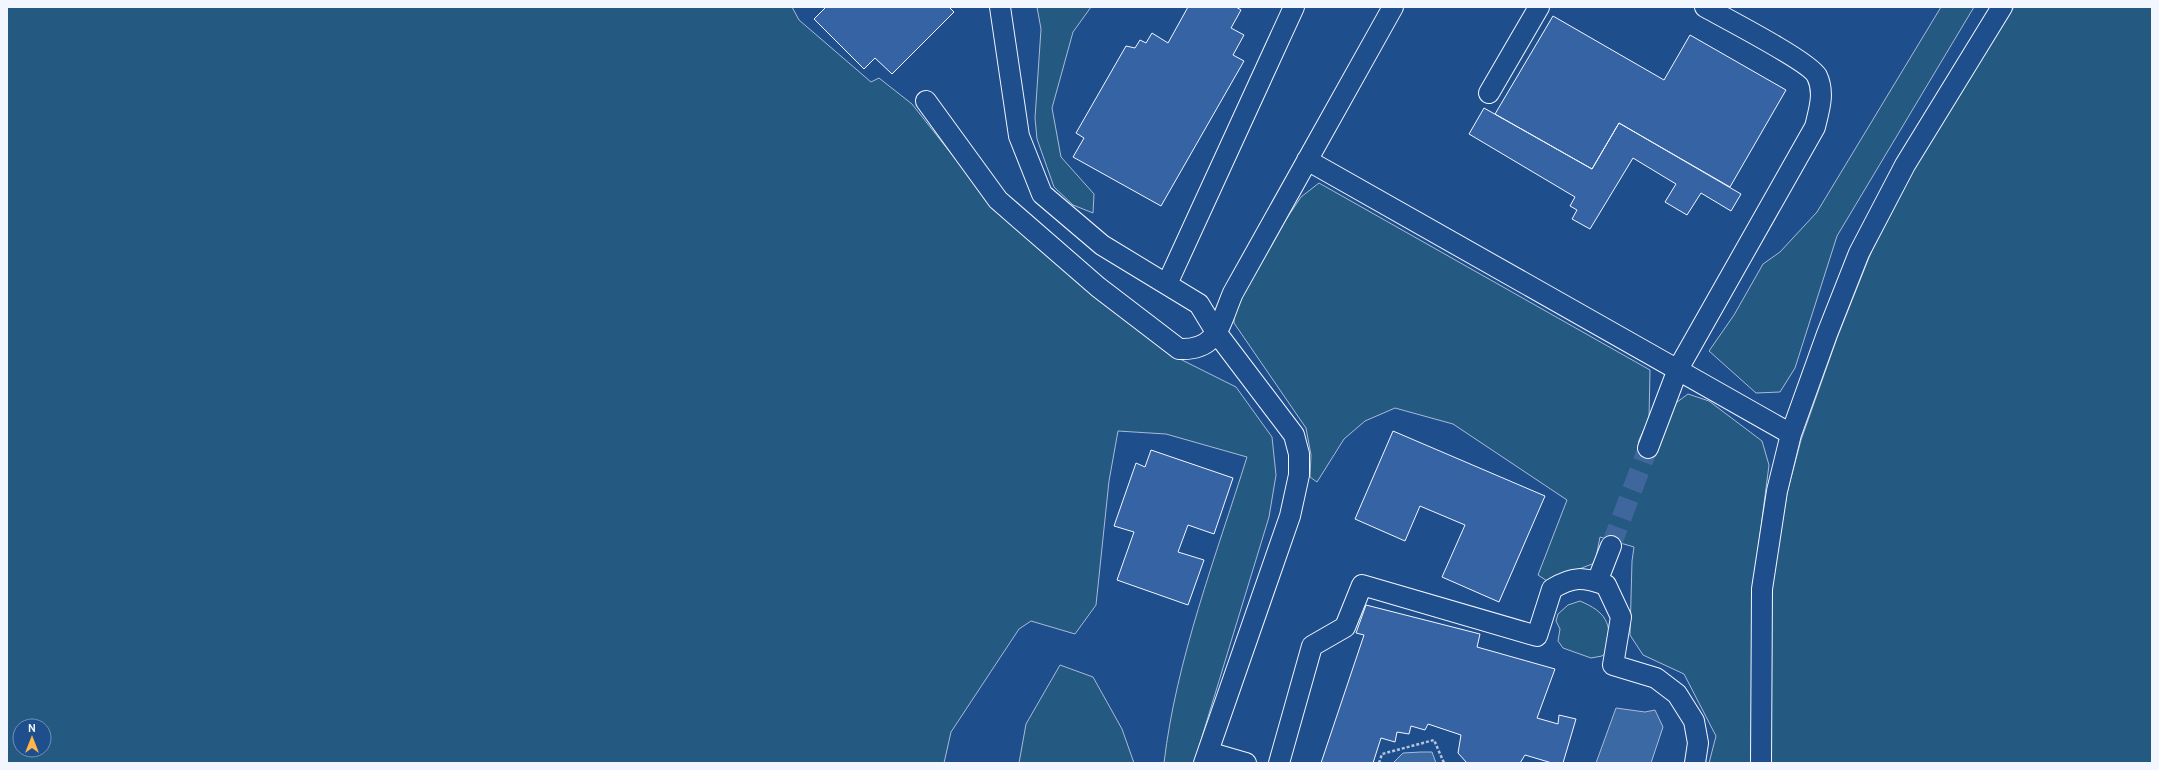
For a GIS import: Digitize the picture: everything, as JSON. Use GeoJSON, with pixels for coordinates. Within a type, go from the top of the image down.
{"type":"FeatureCollection","features":[{"type":"Feature","properties":{"kind":"lane"},"geometry":{"type":"LineString","coordinates":[[1000,7],[1019,136],[1042,194],[1102,245],[1199,304],[1216,332],[1294,435],[1299,454],[1299,475],[1290,516],[1206,757],[1246,763]]}},
{"type":"Feature","properties":{"kind":"lane"},"geometry":{"type":"LineString","coordinates":[[1167,284],[1294,7]]}},
{"type":"Feature","properties":{"kind":"lane"},"geometry":{"type":"LineString","coordinates":[[926,101],[998,200],[1098,287],[1179,349],[1192,350],[1208,344],[1216,332],[1233,293],[1392,7]]}},
{"type":"Feature","properties":{"kind":"lane"},"geometry":{"type":"LineString","coordinates":[[1489,93],[1539,7]]}},
{"type":"Feature","properties":{"kind":"lane"},"geometry":{"type":"LineString","coordinates":[[1648,448],[1678,369],[1815,127],[1822,101],[1816,76],[1799,60],[1705,7]]}},
{"type":"Feature","properties":{"kind":"lane"},"geometry":{"type":"LineString","coordinates":[[1761,763],[1762,589],[1777,491],[1791,434],[1827,334],[1859,253],[1905,165],[2002,7]]}},
{"type":"Feature","properties":{"kind":"lane"},"geometry":{"type":"LineString","coordinates":[[1307,160],[1791,434]]}},
{"type":"Feature","properties":{"kind":"lane"},"geometry":{"type":"LineString","coordinates":[[1597,582],[1611,546]]}},
{"type":"Feature","properties":{"kind":"lane"},"geometry":{"type":"LineString","coordinates":[[1279,763],[1312,646],[1345,627],[1362,585],[1537,636],[1552,589],[1563,582],[1584,578],[1606,585],[1621,617],[1613,665],[1656,678],[1677,694],[1694,721],[1698,743],[1695,763]]}},
{"type":"Feature","properties":{"kind":"path"},"geometry":{"type":"LineString","coordinates":[[1379,763],[1382,754],[1434,740],[1444,763]]}},
{"type":"Feature","properties":{"kind":"shaded area"},"geometry":{"type":"Polygon","coordinates":[[[7,7],[792,7],[799,20],[871,82],[879,78],[912,104],[987,199],[1170,354],[1236,387],[1272,437],[1276,475],[1269,517],[1194,763],[1164,763],[1170,724],[1187,647],[1198,608],[1247,457],[1166,434],[1118,431],[1109,481],[1096,605],[1075,634],[1031,621],[1019,629],[951,732],[944,763],[7,763],[7,7]]]}},
{"type":"Feature","properties":{"kind":"shaded area"},"geometry":{"type":"Polygon","coordinates":[[[1037,7],[1091,7],[1073,32],[1052,108],[1061,157],[1094,194],[1093,213],[1073,205],[1054,187],[1037,139],[1035,118],[1041,29],[1037,7]]]}},
{"type":"Feature","properties":{"kind":"shaded area"},"geometry":{"type":"Polygon","coordinates":[[[1941,7],[1974,7],[1837,236],[1795,368],[1780,392],[1756,393],[1709,351],[1734,315],[1763,264],[1780,252],[1817,212],[1941,7]]]}},
{"type":"Feature","properties":{"kind":"shaded area"},"geometry":{"type":"Polygon","coordinates":[[[2014,7],[2152,7],[2152,763],[1771,763],[1771,591],[1787,493],[1801,440],[1837,338],[1872,250],[1913,168],[2014,7]]]}},
{"type":"Feature","properties":{"kind":"shaded area"},"geometry":{"type":"Polygon","coordinates":[[[1319,183],[1650,370],[1649,419],[1639,440],[1637,455],[1652,463],[1673,405],[1688,394],[1709,401],[1762,441],[1769,465],[1753,589],[1751,763],[1709,763],[1716,736],[1684,674],[1643,655],[1630,635],[1632,561],[1634,547],[1600,537],[1595,563],[1547,581],[1538,575],[1567,500],[1453,424],[1395,408],[1365,421],[1344,439],[1317,482],[1310,477],[1311,455],[1306,428],[1234,323],[1234,297],[1301,197],[1319,183]]]}},
{"type":"Feature","properties":{"kind":"shaded area"},"geometry":{"type":"Polygon","coordinates":[[[1580,601],[1589,605],[1601,614],[1608,626],[1608,651],[1602,656],[1591,658],[1563,648],[1558,641],[1560,629],[1556,621],[1558,614],[1568,605],[1580,601]]]}},
{"type":"Feature","properties":{"kind":"shaded area"},"geometry":{"type":"Polygon","coordinates":[[[1060,665],[1093,677],[1122,729],[1134,763],[1019,763],[1026,724],[1060,665]]]}},
{"type":"Feature","properties":{"kind":"shaded area"},"geometry":{"type":"Polygon","coordinates":[[[1616,708],[1645,712],[1655,710],[1663,727],[1651,763],[1596,763],[1616,708]]]}},
{"type":"Feature","properties":{"kind":"shaded area"},"geometry":{"type":"Polygon","coordinates":[[[1432,752],[1436,763],[1393,763],[1403,753],[1432,752]]]}},
{"type":"Feature","properties":{"kind":"building"},"geometry":{"type":"Polygon","coordinates":[[[826,7],[949,7],[954,12],[892,74],[875,58],[864,69],[814,19],[826,7]]]}},
{"type":"Feature","properties":{"kind":"building"},"geometry":{"type":"Polygon","coordinates":[[[1188,7],[1236,7],[1241,10],[1231,28],[1244,35],[1233,55],[1244,61],[1161,206],[1073,157],[1084,138],[1076,133],[1126,46],[1135,48],[1140,40],[1146,43],[1152,33],[1168,43],[1188,7]]]}},
{"type":"Feature","properties":{"kind":"building"},"geometry":{"type":"Polygon","coordinates":[[[1553,16],[1664,80],[1690,35],[1786,90],[1730,187],[1619,123],[1592,169],[1495,114],[1553,16]]]}},
{"type":"Feature","properties":{"kind":"building"},"geometry":{"type":"Polygon","coordinates":[[[1484,108],[1592,169],[1619,123],[1741,194],[1731,211],[1701,193],[1687,215],[1665,202],[1676,184],[1633,158],[1590,229],[1572,219],[1577,210],[1570,206],[1575,197],[1469,134],[1484,108]]]}},
{"type":"Feature","properties":{"kind":"building"},"geometry":{"type":"Polygon","coordinates":[[[1393,431],[1545,496],[1499,602],[1442,577],[1465,525],[1420,506],[1405,541],[1355,519],[1393,431]]]}},
{"type":"Feature","properties":{"kind":"building"},"geometry":{"type":"Polygon","coordinates":[[[1151,450],[1233,478],[1214,534],[1188,525],[1178,552],[1204,560],[1188,605],[1117,580],[1134,532],[1114,526],[1136,463],[1145,467],[1151,450]]]}},
{"type":"Feature","properties":{"kind":"building"},"geometry":{"type":"Polygon","coordinates":[[[1366,605],[1480,634],[1477,647],[1555,669],[1537,718],[1558,724],[1559,715],[1576,719],[1563,763],[1552,763],[1525,755],[1520,763],[1467,763],[1458,753],[1461,735],[1428,724],[1425,730],[1411,726],[1409,734],[1397,732],[1395,742],[1381,738],[1373,763],[1321,763],[1364,635],[1356,633],[1366,605]]]}},
{"type":"Feature","properties":{"kind":"tunnel"},"geometry":{"type":"LineString","coordinates":[[1611,546],[1648,448]]}}]}
